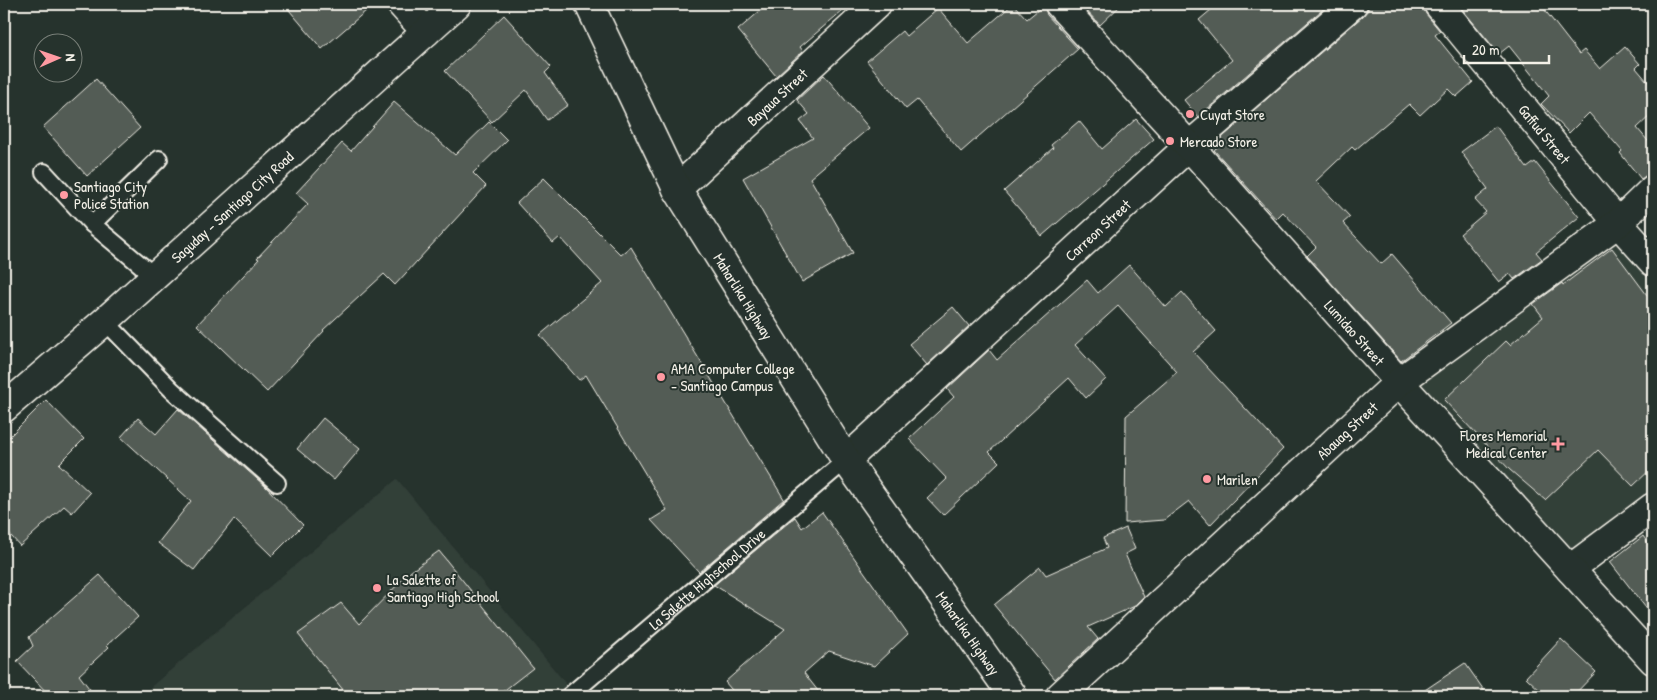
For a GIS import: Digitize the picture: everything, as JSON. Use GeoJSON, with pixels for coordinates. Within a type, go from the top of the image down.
{"type":"FeatureCollection","features":[{"type":"Feature","properties":{"kind":"street"},"geometry":{"type":"LineString","coordinates":[[401,4],[426,32]]}},
{"type":"Feature","properties":{"kind":"street","name":"Saguday - Santiago City Road"},"geometry":{"type":"LineString","coordinates":[[4,408],[105,320],[457,4]]}},
{"type":"Feature","properties":{"kind":"street","name":"Maharlika Highway"},"geometry":{"type":"LineString","coordinates":[[589,4],[677,189],[846,460],[1012,696]]}},
{"type":"Feature","properties":{"kind":"street","name":"Bayaua Street"},"geometry":{"type":"LineString","coordinates":[[677,189],[877,4]]}},
{"type":"Feature","properties":{"kind":"street","name":"Lumidao Street"},"geometry":{"type":"LineString","coordinates":[[1059,4],[1189,146],[1399,382],[1653,660]]}},
{"type":"Feature","properties":{"kind":"street","name":"Carreon Street"},"geometry":{"type":"LineString","coordinates":[[846,460],[1189,146],[1353,4]]}},
{"type":"Feature","properties":{"kind":"street","name":"Gaffud Street"},"geometry":{"type":"LineString","coordinates":[[1438,4],[1618,223],[1653,262]]}},
{"type":"Feature","properties":{"kind":"street","name":"Abauag Street"},"geometry":{"type":"LineString","coordinates":[[1060,696],[1399,382],[1618,223],[1653,189]]}},
{"type":"Feature","properties":{"kind":"street"},"geometry":{"type":"LineString","coordinates":[[1570,569],[1653,507]]}},
{"type":"Feature","properties":{"kind":"lane"},"geometry":{"type":"LineString","coordinates":[[92,224],[159,159]]}},
{"type":"Feature","properties":{"kind":"lane"},"geometry":{"type":"LineString","coordinates":[[44,172],[92,224],[154,276]]}},
{"type":"Feature","properties":{"kind":"lane"},"geometry":{"type":"LineString","coordinates":[[105,320],[172,390],[277,483]]}},
{"type":"Feature","properties":{"kind":"lane","name":"La Salette Highschool Drive"},"geometry":{"type":"LineString","coordinates":[[569,696],[846,460]]}},
{"type":"Feature","properties":{"kind":"shaded area","name":"Flores Memorial Medical Center"},"geometry":{"type":"Polygon","coordinates":[[[1613,227],[1653,273],[1653,502],[1570,569],[1412,386],[1613,227]]]}},
{"type":"Feature","properties":{"kind":"shaded area","name":"La Salette of Santiago High School"},"geometry":{"type":"Polygon","coordinates":[[[397,479],[576,696],[140,696],[397,479]]]}},
{"type":"Feature","properties":{"kind":"building"},"geometry":{"type":"Polygon","coordinates":[[[284,4],[374,4],[322,49],[284,4]]]}},
{"type":"Feature","properties":{"kind":"building"},"geometry":{"type":"Polygon","coordinates":[[[768,4],[850,4],[800,47],[803,51],[776,76],[738,30],[768,4]]]}},
{"type":"Feature","properties":{"kind":"building"},"geometry":{"type":"Polygon","coordinates":[[[1013,4],[1027,19],[1044,5],[1047,15],[1078,49],[961,152],[917,100],[906,109],[867,61],[902,31],[906,36],[938,8],[968,43],[1013,4]]]}},
{"type":"Feature","properties":{"kind":"building"},"geometry":{"type":"Polygon","coordinates":[[[1080,4],[1122,4],[1100,25],[1080,4]]]}},
{"type":"Feature","properties":{"kind":"building"},"geometry":{"type":"Polygon","coordinates":[[[1218,4],[1329,4],[1198,117],[1184,100],[1232,60],[1199,20],[1218,4]]]}},
{"type":"Feature","properties":{"kind":"building"},"geometry":{"type":"Polygon","coordinates":[[[1368,4],[1423,4],[1426,14],[1440,31],[1435,35],[1473,82],[1456,97],[1448,89],[1420,115],[1409,104],[1355,150],[1352,147],[1316,181],[1350,217],[1343,223],[1381,264],[1392,254],[1451,323],[1401,361],[1307,256],[1316,247],[1283,212],[1276,219],[1214,150],[1221,144],[1218,141],[1363,16],[1368,10],[1368,4]]]}},
{"type":"Feature","properties":{"kind":"building"},"geometry":{"type":"Polygon","coordinates":[[[1458,4],[1540,4],[1579,54],[1584,50],[1600,69],[1625,47],[1640,64],[1636,68],[1653,88],[1653,113],[1637,128],[1653,147],[1653,174],[1649,174],[1641,179],[1620,153],[1622,151],[1589,113],[1569,133],[1541,104],[1549,96],[1509,46],[1499,54],[1458,4]]]}},
{"type":"Feature","properties":{"kind":"building"},"geometry":{"type":"Polygon","coordinates":[[[504,15],[551,67],[545,73],[568,105],[547,120],[526,90],[492,122],[445,71],[504,15]]]}},
{"type":"Feature","properties":{"kind":"building"},"geometry":{"type":"Polygon","coordinates":[[[824,75],[869,128],[810,178],[853,253],[802,282],[743,178],[813,138],[800,121],[809,114],[797,100],[824,75]]]}},
{"type":"Feature","properties":{"kind":"building"},"geometry":{"type":"Polygon","coordinates":[[[96,79],[140,128],[87,176],[43,127],[96,79]]]}},
{"type":"Feature","properties":{"kind":"building"},"geometry":{"type":"Polygon","coordinates":[[[394,102],[455,155],[489,122],[507,140],[473,173],[486,186],[395,285],[384,274],[323,330],[267,392],[197,325],[308,204],[296,193],[342,143],[351,151],[394,102]]]}},
{"type":"Feature","properties":{"kind":"building"},"geometry":{"type":"Polygon","coordinates":[[[1136,119],[1154,139],[1042,236],[1004,191],[1053,148],[1051,145],[1079,121],[1102,149],[1136,119]]]}},
{"type":"Feature","properties":{"kind":"building"},"geometry":{"type":"Polygon","coordinates":[[[1496,126],[1527,168],[1535,162],[1579,217],[1536,252],[1542,259],[1514,279],[1510,274],[1499,282],[1460,234],[1486,212],[1475,200],[1488,189],[1461,152],[1496,126]]]}},
{"type":"Feature","properties":{"kind":"building"},"geometry":{"type":"Polygon","coordinates":[[[544,178],[621,255],[631,247],[784,499],[699,572],[651,520],[667,510],[586,375],[579,380],[540,335],[602,283],[560,237],[553,243],[517,203],[544,178]]]}},
{"type":"Feature","properties":{"kind":"building","name":"Flores Memorial Medical Center"},"geometry":{"type":"Polygon","coordinates":[[[1612,248],[1653,303],[1653,467],[1633,486],[1598,450],[1545,500],[1510,470],[1444,400],[1506,341],[1510,345],[1543,317],[1533,304],[1562,283],[1563,285],[1612,248]]]}},
{"type":"Feature","properties":{"kind":"building"},"geometry":{"type":"Polygon","coordinates":[[[1129,265],[1166,307],[1182,292],[1216,331],[1193,352],[1283,449],[1210,525],[1189,501],[1164,520],[1125,523],[1126,416],[1177,372],[1118,306],[1075,345],[1106,379],[1086,398],[1069,378],[989,452],[999,462],[943,515],[927,498],[947,479],[909,439],[954,397],[947,389],[989,350],[997,360],[1087,280],[1098,293],[1129,265]]]}},
{"type":"Feature","properties":{"kind":"building"},"geometry":{"type":"Polygon","coordinates":[[[953,307],[969,326],[927,365],[909,344],[953,307]]]}},
{"type":"Feature","properties":{"kind":"building"},"geometry":{"type":"Polygon","coordinates":[[[46,400],[84,439],[59,464],[90,493],[72,513],[64,506],[20,546],[4,528],[4,442],[46,400]]]}},
{"type":"Feature","properties":{"kind":"building"},"geometry":{"type":"Polygon","coordinates":[[[178,409],[265,486],[303,525],[272,556],[234,519],[194,570],[158,543],[191,501],[121,437],[138,418],[156,434],[178,409]]]}},
{"type":"Feature","properties":{"kind":"building"},"geometry":{"type":"Polygon","coordinates":[[[323,418],[360,449],[334,480],[297,449],[323,418]]]}},
{"type":"Feature","properties":{"kind":"building"},"geometry":{"type":"Polygon","coordinates":[[[822,512],[908,634],[874,666],[829,651],[804,673],[822,696],[737,696],[725,682],[785,629],[714,585],[795,517],[802,528],[822,512]]]}},
{"type":"Feature","properties":{"kind":"building"},"geometry":{"type":"Polygon","coordinates":[[[1126,528],[1135,549],[1125,554],[1144,597],[1135,606],[1088,627],[1098,639],[1055,679],[994,605],[1040,567],[1046,575],[1107,548],[1103,538],[1126,528]]]}},
{"type":"Feature","properties":{"kind":"building"},"geometry":{"type":"Polygon","coordinates":[[[1643,536],[1653,550],[1653,617],[1610,562],[1643,536]]]}},
{"type":"Feature","properties":{"kind":"building"},"geometry":{"type":"Polygon","coordinates":[[[439,551],[533,668],[497,696],[348,696],[298,634],[341,603],[359,624],[410,572],[439,551]]]}},
{"type":"Feature","properties":{"kind":"building"},"geometry":{"type":"Polygon","coordinates":[[[100,575],[138,617],[107,645],[109,647],[79,675],[95,696],[50,696],[17,661],[33,646],[29,637],[100,575]]]}},
{"type":"Feature","properties":{"kind":"building"},"geometry":{"type":"Polygon","coordinates":[[[1561,639],[1596,672],[1573,696],[1546,696],[1526,677],[1561,639]]]}},
{"type":"Feature","properties":{"kind":"building"},"geometry":{"type":"Polygon","coordinates":[[[1465,663],[1488,696],[1416,696],[1465,663]]]}},
{"type":"Feature","properties":{"kind":"place","name":"Cuyat Store"},"geometry":{"type":"Point","coordinates":[1190,114]}},
{"type":"Feature","properties":{"kind":"place","name":"Mercado Store"},"geometry":{"type":"Point","coordinates":[1170,141]}},
{"type":"Feature","properties":{"kind":"place","name":"Santiago City Police Station"},"geometry":{"type":"Point","coordinates":[64,195]}},
{"type":"Feature","properties":{"kind":"place","name":"AMA Computer College - Santiago Campus"},"geometry":{"type":"Point","coordinates":[661,377]}},
{"type":"Feature","properties":{"kind":"place","name":"Flores Memorial Medical Center"},"geometry":{"type":"Point","coordinates":[1558,444]}},
{"type":"Feature","properties":{"kind":"place","name":"Marilen"},"geometry":{"type":"Point","coordinates":[1207,479]}},
{"type":"Feature","properties":{"kind":"place","name":"La Salette of Santiago High School"},"geometry":{"type":"Point","coordinates":[377,588]}}]}
